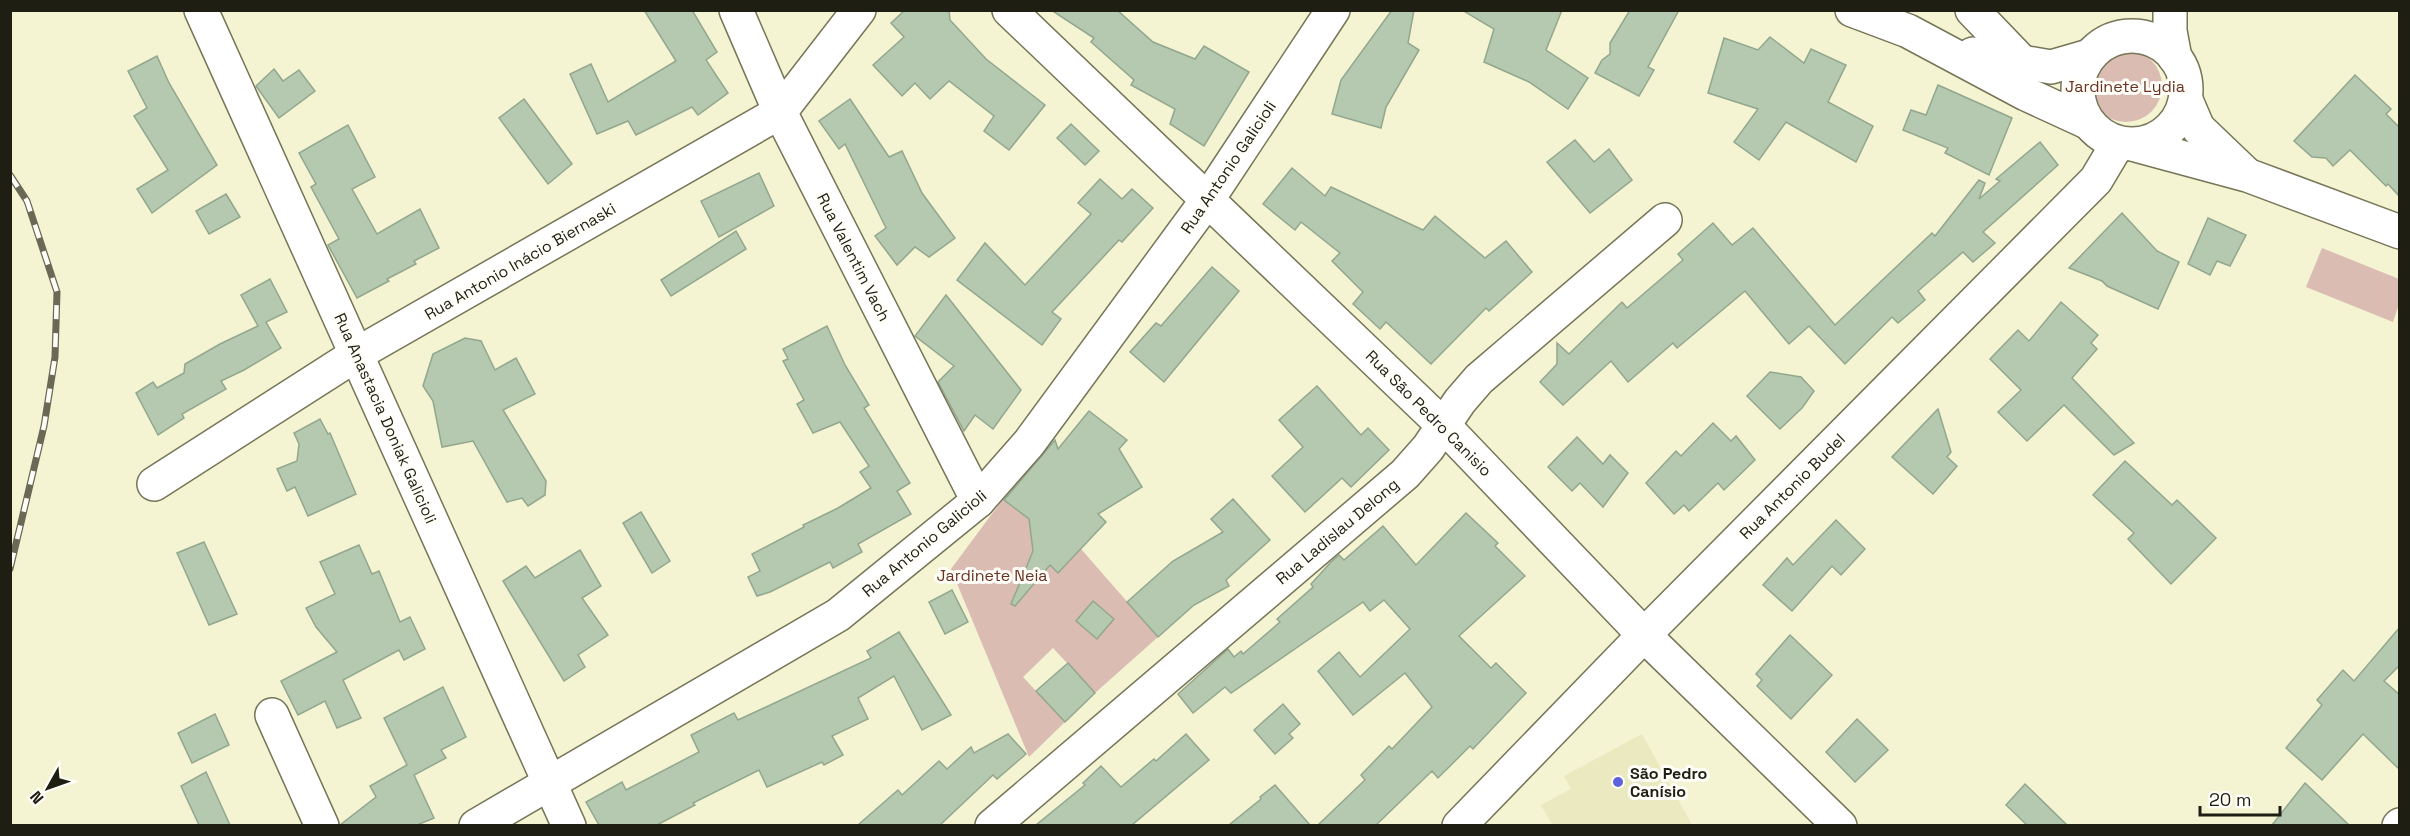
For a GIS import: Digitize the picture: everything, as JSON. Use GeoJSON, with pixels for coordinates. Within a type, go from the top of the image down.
{"type":"FeatureCollection","features":[{"type":"Feature","properties":{"kind":"street","name":"Rua Anastacia Doniak Galicioli"},"geometry":{"type":"LineString","coordinates":[[201,10],[569,825]]}},
{"type":"Feature","properties":{"kind":"street","name":"Rua Valentim Vach"},"geometry":{"type":"LineString","coordinates":[[736,10],[780,112],[978,501]]}},
{"type":"Feature","properties":{"kind":"street","name":"Rua Antonio Inácio Biernaski"},"geometry":{"type":"LineString","coordinates":[[154,484],[357,354],[780,112],[859,10]]}},
{"type":"Feature","properties":{"kind":"street","name":"Rua São Pedro Canisio"},"geometry":{"type":"LineString","coordinates":[[1009,10],[1444,426],[1644,635],[1839,825]]}},
{"type":"Feature","properties":{"kind":"street","name":"Rua Antonio Galicioli"},"geometry":{"type":"LineString","coordinates":[[476,825],[838,615],[978,501],[1029,443],[1208,199],[1333,10]]}},
{"type":"Feature","properties":{"kind":"street"},"geometry":{"type":"LineString","coordinates":[[1852,10],[1918,21],[1945,49],[2026,94],[2089,123],[2127,144],[2247,175],[2400,232]]}},
{"type":"Feature","properties":{"kind":"street"},"geometry":{"type":"LineString","coordinates":[[1972,10],[2024,63]]}},
{"type":"Feature","properties":{"kind":"street"},"geometry":{"type":"LineString","coordinates":[[2089,123],[2080,107],[2077,89],[2080,72],[2096,50],[2148,10]]}},
{"type":"Feature","properties":{"kind":"street"},"geometry":{"type":"LineString","coordinates":[[2170,10],[2170,31],[2175,58]]}},
{"type":"Feature","properties":{"kind":"street"},"geometry":{"type":"LineString","coordinates":[[1945,49],[2051,67],[2096,50],[2119,37],[2137,36],[2154,40],[2169,50],[2180,65],[2186,82],[2186,100],[2180,117],[2169,131],[2154,141],[2127,144]]}},
{"type":"Feature","properties":{"kind":"street"},"geometry":{"type":"LineString","coordinates":[[2186,100],[2198,128],[2247,175]]}},
{"type":"Feature","properties":{"kind":"street","name":"Rua Antonio Budel"},"geometry":{"type":"LineString","coordinates":[[1459,825],[1644,635],[2096,180],[2127,144]]}},
{"type":"Feature","properties":{"kind":"street","name":"Rua Ladislau Delong"},"geometry":{"type":"LineString","coordinates":[[992,825],[1405,474],[1428,448],[1460,400],[1479,379],[1665,220]]}},
{"type":"Feature","properties":{"kind":"street"},"geometry":{"type":"LineString","coordinates":[[272,715],[322,825]]}},
{"type":"Feature","properties":{"kind":"shaded area","name":"São Pedro Canísio"},"geometry":{"type":"Polygon","coordinates":[[[1642,734],[1692,825],[1552,825],[1541,805],[1571,789],[1564,776],[1642,734]]]}},
{"type":"Feature","properties":{"kind":"green space","name":"Jardinete Lydia"},"geometry":{"type":"Polygon","coordinates":[[[2126,50],[2140,53],[2152,60],[2159,72],[2162,86],[2159,100],[2152,112],[2140,119],[2126,122],[2112,119],[2100,112],[2093,100],[2090,86],[2093,72],[2100,60],[2112,53],[2126,50]]]}},
{"type":"Feature","properties":{"kind":"green space"},"geometry":{"type":"Polygon","coordinates":[[[2322,248],[2399,279],[2399,304],[2393,322],[2306,287],[2322,248]]]}},
{"type":"Feature","properties":{"kind":"green space","name":"Jardinete Neia"},"geometry":{"type":"Polygon","coordinates":[[[1003,499],[1029,519],[1033,551],[1027,566],[1050,565],[1058,573],[1081,549],[1158,637],[1095,693],[1053,648],[1023,677],[1065,722],[1029,757],[951,569],[1003,499]]]}},
{"type":"Feature","properties":{"kind":"building"},"geometry":{"type":"Polygon","coordinates":[[[644,10],[692,10],[717,52],[706,60],[728,93],[698,115],[692,107],[636,135],[628,121],[597,134],[570,74],[591,64],[608,102],[676,61],[644,10]]]}},
{"type":"Feature","properties":{"kind":"building"},"geometry":{"type":"Polygon","coordinates":[[[905,10],[949,10],[950,20],[986,59],[1045,105],[1009,150],[984,131],[994,116],[949,81],[930,99],[915,83],[902,96],[873,65],[904,37],[891,23],[905,10]]]}},
{"type":"Feature","properties":{"kind":"building"},"geometry":{"type":"Polygon","coordinates":[[[1051,10],[1117,10],[1153,42],[1195,59],[1204,46],[1249,72],[1204,146],[1170,124],[1175,109],[1131,85],[1134,80],[1091,42],[1094,38],[1051,10]]]}},
{"type":"Feature","properties":{"kind":"building"},"geometry":{"type":"Polygon","coordinates":[[[1392,10],[1414,10],[1408,43],[1419,50],[1386,107],[1381,128],[1332,114],[1341,80],[1392,10]]]}},
{"type":"Feature","properties":{"kind":"building"},"geometry":{"type":"Polygon","coordinates":[[[1462,10],[1562,10],[1546,50],[1588,78],[1568,109],[1529,82],[1484,62],[1494,29],[1462,10]]]}},
{"type":"Feature","properties":{"kind":"building"},"geometry":{"type":"Polygon","coordinates":[[[1630,10],[1679,10],[1648,67],[1654,70],[1639,96],[1595,73],[1602,60],[1610,54],[1610,43],[1630,10]]]}},
{"type":"Feature","properties":{"kind":"building"},"geometry":{"type":"Polygon","coordinates":[[[1770,37],[1804,63],[1811,49],[1846,65],[1828,102],[1873,126],[1856,162],[1786,122],[1759,160],[1734,142],[1758,109],[1708,93],[1724,38],[1758,50],[1770,37]]]}},
{"type":"Feature","properties":{"kind":"building"},"geometry":{"type":"Polygon","coordinates":[[[157,56],[169,83],[217,165],[152,213],[137,189],[168,170],[134,116],[147,108],[128,71],[157,56]]]}},
{"type":"Feature","properties":{"kind":"building"},"geometry":{"type":"Polygon","coordinates":[[[274,69],[283,81],[299,70],[315,91],[279,118],[256,86],[274,69]]]}},
{"type":"Feature","properties":{"kind":"building"},"geometry":{"type":"Polygon","coordinates":[[[2355,75],[2391,109],[2386,114],[2400,128],[2400,197],[2350,150],[2333,166],[2326,158],[2312,157],[2294,141],[2355,75]]]}},
{"type":"Feature","properties":{"kind":"building"},"geometry":{"type":"Polygon","coordinates":[[[1938,85],[2012,118],[1989,175],[1945,153],[1948,148],[1903,130],[1911,110],[1926,115],[1938,85]]]}},
{"type":"Feature","properties":{"kind":"building"},"geometry":{"type":"Polygon","coordinates":[[[524,99],[572,164],[548,184],[499,118],[524,99]]]}},
{"type":"Feature","properties":{"kind":"building"},"geometry":{"type":"Polygon","coordinates":[[[850,99],[889,157],[902,151],[922,193],[955,238],[929,257],[915,247],[897,265],[875,236],[886,228],[845,144],[839,149],[819,121],[850,99]]]}},
{"type":"Feature","properties":{"kind":"building"},"geometry":{"type":"Polygon","coordinates":[[[1071,124],[1099,151],[1085,165],[1057,138],[1071,124]]]}},
{"type":"Feature","properties":{"kind":"building"},"geometry":{"type":"Polygon","coordinates":[[[348,125],[375,177],[352,189],[377,234],[420,209],[439,248],[414,261],[416,264],[387,279],[389,281],[357,298],[328,245],[339,239],[311,187],[316,184],[299,153],[348,125]]]}},
{"type":"Feature","properties":{"kind":"building"},"geometry":{"type":"Polygon","coordinates":[[[1575,140],[1594,162],[1609,149],[1632,180],[1590,213],[1547,162],[1575,140]]]}},
{"type":"Feature","properties":{"kind":"building"},"geometry":{"type":"Polygon","coordinates":[[[2040,142],[2058,165],[1983,232],[1995,243],[1973,262],[1963,252],[1918,291],[1925,300],[1898,323],[1892,317],[1845,364],[1809,326],[1789,344],[1745,291],[1677,348],[1673,343],[1628,382],[1611,361],[1563,405],[1540,382],[1557,364],[1557,343],[1569,354],[1622,302],[1627,308],[1683,260],[1678,254],[1713,223],[1732,245],[1753,228],[1835,325],[1932,233],[1935,236],[1979,180],[1985,183],[1979,199],[2000,181],[1996,179],[2040,142]]]}},
{"type":"Feature","properties":{"kind":"building"},"geometry":{"type":"Polygon","coordinates":[[[1292,168],[1325,196],[1331,187],[1423,230],[1435,216],[1485,258],[1506,241],[1532,272],[1489,311],[1486,308],[1431,364],[1386,322],[1380,329],[1353,304],[1363,292],[1332,261],[1340,253],[1301,222],[1295,230],[1263,204],[1292,168]]]}},
{"type":"Feature","properties":{"kind":"building"},"geometry":{"type":"Polygon","coordinates":[[[759,173],[774,206],[719,237],[701,201],[759,173]]]}},
{"type":"Feature","properties":{"kind":"building"},"geometry":{"type":"Polygon","coordinates":[[[1100,179],[1122,199],[1132,189],[1153,208],[1122,242],[1119,240],[1052,312],[1061,319],[1042,345],[957,280],[985,243],[1025,285],[1091,214],[1078,203],[1100,179]]]}},
{"type":"Feature","properties":{"kind":"building"},"geometry":{"type":"Polygon","coordinates":[[[226,194],[240,217],[209,234],[196,211],[226,194]]]}},
{"type":"Feature","properties":{"kind":"building"},"geometry":{"type":"Polygon","coordinates":[[[2122,213],[2157,251],[2179,262],[2158,309],[2107,286],[2102,281],[2069,268],[2122,213]]]}},
{"type":"Feature","properties":{"kind":"building"},"geometry":{"type":"Polygon","coordinates":[[[2208,218],[2246,235],[2230,266],[2217,261],[2210,275],[2188,264],[2208,218]]]}},
{"type":"Feature","properties":{"kind":"building"},"geometry":{"type":"Polygon","coordinates":[[[736,231],[746,249],[671,296],[661,280],[736,231]]]}},
{"type":"Feature","properties":{"kind":"building"},"geometry":{"type":"Polygon","coordinates":[[[1212,267],[1239,291],[1164,382],[1130,352],[1156,323],[1161,326],[1212,267]]]}},
{"type":"Feature","properties":{"kind":"building"},"geometry":{"type":"Polygon","coordinates":[[[270,279],[287,312],[266,322],[281,348],[221,381],[226,389],[182,414],[184,418],[158,435],[136,393],[153,382],[157,388],[184,373],[185,364],[258,326],[241,295],[270,279]]]}},
{"type":"Feature","properties":{"kind":"building"},"geometry":{"type":"Polygon","coordinates":[[[946,295],[1021,390],[993,429],[975,415],[964,431],[938,382],[954,366],[915,336],[946,295]]]}},
{"type":"Feature","properties":{"kind":"building"},"geometry":{"type":"Polygon","coordinates":[[[2061,302],[2098,335],[2091,343],[2097,349],[2072,378],[2134,443],[2114,455],[2064,405],[2027,441],[1998,412],[2021,390],[1990,359],[2018,330],[2029,341],[2061,302]]]}},
{"type":"Feature","properties":{"kind":"building"},"geometry":{"type":"Polygon","coordinates":[[[827,326],[845,365],[869,405],[864,408],[910,483],[897,491],[911,514],[858,544],[862,552],[833,568],[830,562],[770,592],[757,596],[748,577],[760,571],[752,554],[871,488],[860,472],[869,466],[840,422],[813,433],[797,404],[804,400],[783,361],[788,359],[783,349],[827,326]]]}},
{"type":"Feature","properties":{"kind":"building"},"geometry":{"type":"Polygon","coordinates":[[[465,338],[481,341],[495,370],[516,358],[535,394],[503,410],[546,481],[545,495],[528,506],[522,498],[507,502],[473,441],[442,447],[433,401],[423,386],[433,354],[465,338]]]}},
{"type":"Feature","properties":{"kind":"building"},"geometry":{"type":"Polygon","coordinates":[[[1770,372],[1801,377],[1814,391],[1802,408],[1780,429],[1747,396],[1770,372]]]}},
{"type":"Feature","properties":{"kind":"building"},"geometry":{"type":"Polygon","coordinates":[[[1317,386],[1361,435],[1368,428],[1389,450],[1351,487],[1342,478],[1305,512],[1272,476],[1303,447],[1279,420],[1317,386]]]}},
{"type":"Feature","properties":{"kind":"building"},"geometry":{"type":"Polygon","coordinates":[[[1938,409],[1951,452],[1947,457],[1957,466],[1933,494],[1892,457],[1938,409]]]}},
{"type":"Feature","properties":{"kind":"building"},"geometry":{"type":"Polygon","coordinates":[[[1089,411],[1127,440],[1119,449],[1142,487],[1098,514],[1106,522],[1058,573],[1050,565],[1015,606],[1011,604],[1033,551],[1029,519],[1004,500],[1055,440],[1058,449],[1089,411]]]}},
{"type":"Feature","properties":{"kind":"building"},"geometry":{"type":"Polygon","coordinates":[[[320,419],[328,434],[330,433],[356,494],[308,516],[295,487],[287,491],[277,469],[297,461],[299,444],[294,433],[320,419]]]}},
{"type":"Feature","properties":{"kind":"building"},"geometry":{"type":"Polygon","coordinates":[[[1713,423],[1731,441],[1736,436],[1755,460],[1724,490],[1718,483],[1689,511],[1684,505],[1674,514],[1646,483],[1676,451],[1681,456],[1713,423]]]}},
{"type":"Feature","properties":{"kind":"building"},"geometry":{"type":"Polygon","coordinates":[[[1577,437],[1603,464],[1610,455],[1628,473],[1603,507],[1580,483],[1572,491],[1548,467],[1577,437]]]}},
{"type":"Feature","properties":{"kind":"building"},"geometry":{"type":"Polygon","coordinates":[[[2125,461],[2172,505],[2177,500],[2216,538],[2171,584],[2128,539],[2134,533],[2093,495],[2125,461]]]}},
{"type":"Feature","properties":{"kind":"building"},"geometry":{"type":"Polygon","coordinates":[[[1233,499],[1270,540],[1226,580],[1229,586],[1194,605],[1158,637],[1127,602],[1173,561],[1223,532],[1211,519],[1233,499]]]}},
{"type":"Feature","properties":{"kind":"building"},"geometry":{"type":"Polygon","coordinates":[[[641,512],[670,561],[652,573],[623,523],[641,512]]]}},
{"type":"Feature","properties":{"kind":"building"},"geometry":{"type":"Polygon","coordinates":[[[1466,513],[1498,543],[1495,546],[1525,576],[1459,636],[1491,668],[1496,663],[1526,693],[1473,749],[1470,746],[1438,778],[1432,771],[1376,825],[1318,825],[1365,780],[1361,775],[1389,746],[1392,749],[1432,707],[1405,673],[1353,715],[1318,671],[1339,652],[1360,677],[1410,629],[1384,600],[1370,611],[1363,602],[1231,693],[1225,687],[1193,713],[1178,694],[1228,649],[1234,657],[1241,651],[1243,654],[1280,622],[1277,619],[1313,587],[1311,584],[1330,563],[1339,555],[1344,560],[1383,526],[1416,565],[1466,513]]]}},
{"type":"Feature","properties":{"kind":"building"},"geometry":{"type":"Polygon","coordinates":[[[1836,520],[1865,549],[1841,575],[1832,566],[1792,611],[1763,585],[1787,558],[1793,565],[1836,520]]]}},
{"type":"Feature","properties":{"kind":"building"},"geometry":{"type":"Polygon","coordinates":[[[204,542],[237,614],[209,625],[177,553],[204,542]]]}},
{"type":"Feature","properties":{"kind":"building"},"geometry":{"type":"Polygon","coordinates":[[[359,545],[372,574],[379,571],[400,622],[410,617],[425,649],[404,660],[399,650],[343,680],[361,718],[337,728],[325,701],[298,715],[281,681],[337,652],[316,627],[306,608],[335,594],[320,562],[359,545]]]}},
{"type":"Feature","properties":{"kind":"building"},"geometry":{"type":"Polygon","coordinates":[[[580,550],[601,586],[582,598],[608,635],[578,655],[585,667],[564,681],[503,581],[526,566],[535,578],[580,550]]]}},
{"type":"Feature","properties":{"kind":"building"},"geometry":{"type":"Polygon","coordinates":[[[952,590],[968,622],[945,634],[929,602],[952,590]]]}},
{"type":"Feature","properties":{"kind":"building"},"geometry":{"type":"Polygon","coordinates":[[[1093,601],[1114,619],[1097,639],[1076,621],[1093,601]]]}},
{"type":"Feature","properties":{"kind":"building"},"geometry":{"type":"Polygon","coordinates":[[[2400,627],[2400,665],[2384,681],[2400,695],[2400,770],[2363,734],[2322,780],[2286,748],[2322,705],[2317,700],[2343,670],[2354,681],[2400,627]]]}},
{"type":"Feature","properties":{"kind":"building"},"geometry":{"type":"Polygon","coordinates":[[[899,632],[951,715],[922,730],[894,676],[858,698],[868,719],[832,736],[843,755],[824,765],[822,762],[767,787],[759,770],[693,803],[695,805],[657,825],[599,825],[586,802],[622,782],[626,790],[699,752],[691,735],[734,713],[738,720],[871,658],[867,651],[899,632]]]}},
{"type":"Feature","properties":{"kind":"building"},"geometry":{"type":"Polygon","coordinates":[[[1790,635],[1832,675],[1791,719],[1757,686],[1762,680],[1756,674],[1790,635]]]}},
{"type":"Feature","properties":{"kind":"building"},"geometry":{"type":"Polygon","coordinates":[[[1068,663],[1095,693],[1065,722],[1036,691],[1068,663]]]}},
{"type":"Feature","properties":{"kind":"building"},"geometry":{"type":"Polygon","coordinates":[[[443,687],[466,737],[441,750],[446,758],[414,775],[434,818],[417,825],[340,825],[376,797],[370,786],[407,765],[384,718],[443,687]]]}},
{"type":"Feature","properties":{"kind":"building"},"geometry":{"type":"Polygon","coordinates":[[[1283,704],[1300,724],[1289,734],[1293,738],[1275,754],[1254,730],[1283,704]]]}},
{"type":"Feature","properties":{"kind":"building"},"geometry":{"type":"Polygon","coordinates":[[[215,714],[229,745],[192,763],[178,733],[215,714]]]}},
{"type":"Feature","properties":{"kind":"building"},"geometry":{"type":"Polygon","coordinates":[[[1857,719],[1888,750],[1855,782],[1826,752],[1857,719]]]}},
{"type":"Feature","properties":{"kind":"building"},"geometry":{"type":"Polygon","coordinates":[[[1008,734],[1026,754],[997,779],[993,775],[940,825],[858,825],[898,790],[902,795],[939,761],[947,769],[971,747],[974,753],[1008,734]]]}},
{"type":"Feature","properties":{"kind":"building"},"geometry":{"type":"Polygon","coordinates":[[[1186,734],[1209,760],[1132,825],[1036,825],[1085,785],[1083,783],[1101,766],[1121,787],[1154,759],[1156,761],[1186,734]]]}},
{"type":"Feature","properties":{"kind":"building"},"geometry":{"type":"Polygon","coordinates":[[[206,772],[230,825],[199,825],[181,786],[206,772]]]}},
{"type":"Feature","properties":{"kind":"building"},"geometry":{"type":"Polygon","coordinates":[[[2305,783],[2349,825],[2272,825],[2305,783]]]}},
{"type":"Feature","properties":{"kind":"building"},"geometry":{"type":"Polygon","coordinates":[[[2025,784],[2067,825],[2027,825],[2006,805],[2025,784]]]}},
{"type":"Feature","properties":{"kind":"building"},"geometry":{"type":"Polygon","coordinates":[[[1275,785],[1310,825],[1229,825],[1261,799],[1260,797],[1275,785]]]}},
{"type":"Feature","properties":{"kind":"railway"},"geometry":{"type":"LineString","coordinates":[[10,175],[27,201],[57,292],[55,357],[44,426],[10,569]]}},
{"type":"Feature","properties":{"kind":"place","name":"São Pedro Canísio"},"geometry":{"type":"Point","coordinates":[1618,782]}}]}
